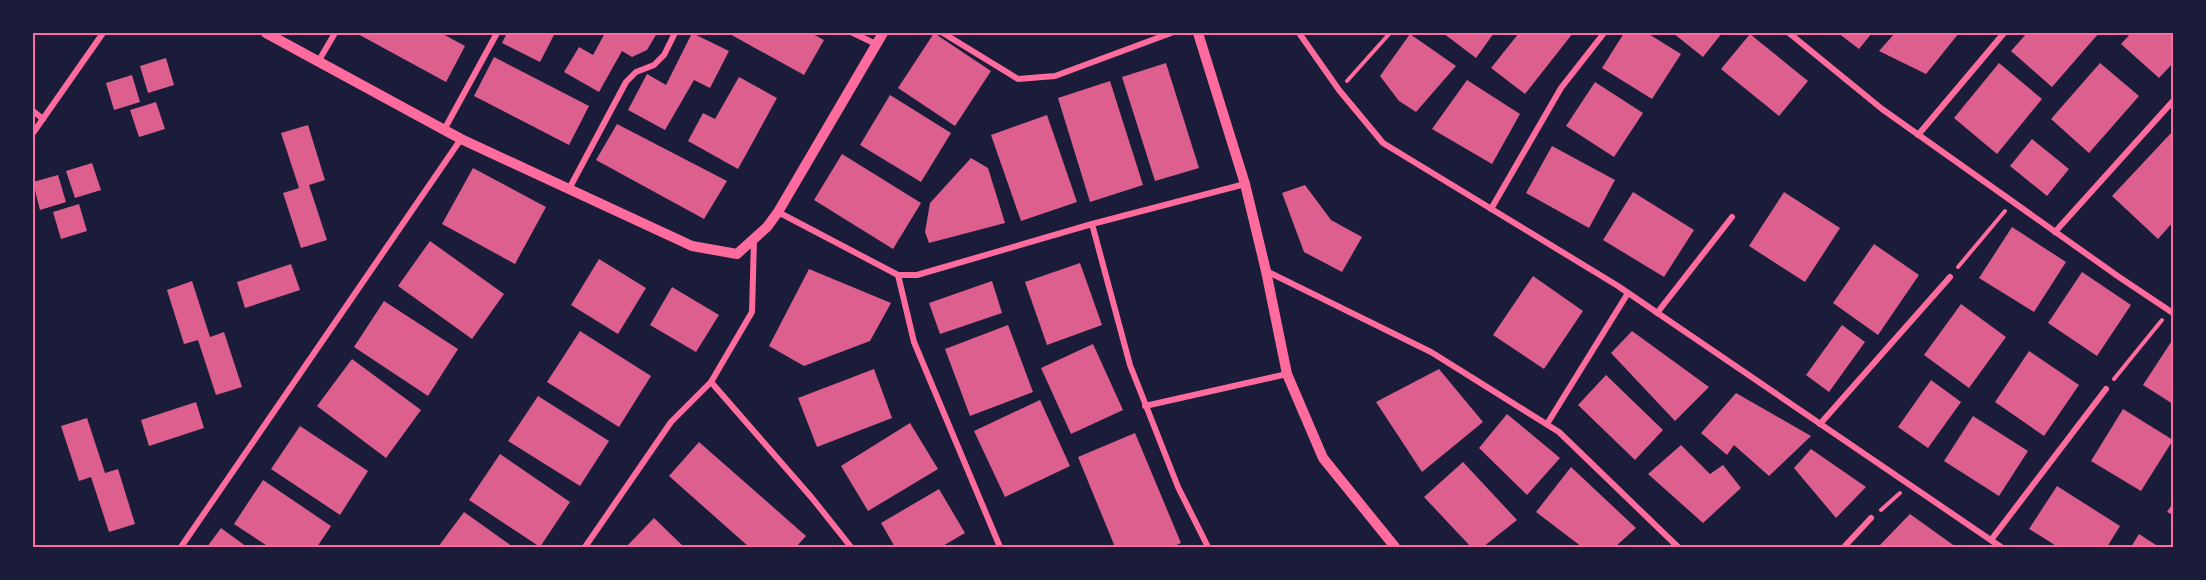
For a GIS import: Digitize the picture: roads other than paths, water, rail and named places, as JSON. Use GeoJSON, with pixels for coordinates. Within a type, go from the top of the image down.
{"type":"FeatureCollection","features":[{"type":"Feature","properties":{"kind":"street"},"geometry":{"type":"LineString","coordinates":[[33,133],[102,33]]}},
{"type":"Feature","properties":{"kind":"street"},"geometry":{"type":"LineString","coordinates":[[266,33],[460,139],[692,246],[737,254],[767,227],[778,212],[883,33]]}},
{"type":"Feature","properties":{"kind":"street"},"geometry":{"type":"LineString","coordinates":[[318,62],[335,33]]}},
{"type":"Feature","properties":{"kind":"street"},"geometry":{"type":"LineString","coordinates":[[444,130],[497,33]]}},
{"type":"Feature","properties":{"kind":"street"},"geometry":{"type":"LineString","coordinates":[[569,189],[626,82],[636,72],[654,65],[664,55],[675,33]]}},
{"type":"Feature","properties":{"kind":"street"},"geometry":{"type":"LineString","coordinates":[[853,33],[876,44]]}},
{"type":"Feature","properties":{"kind":"street"},"geometry":{"type":"LineString","coordinates":[[943,33],[1018,79],[1055,76],[1171,33]]}},
{"type":"Feature","properties":{"kind":"street"},"geometry":{"type":"LineString","coordinates":[[1198,33],[1245,184],[1287,374],[1323,458],[1395,547]]}},
{"type":"Feature","properties":{"kind":"street"},"geometry":{"type":"LineString","coordinates":[[1299,33],[1339,90],[1383,143],[1628,293],[2001,547]]}},
{"type":"Feature","properties":{"kind":"street"},"geometry":{"type":"LineString","coordinates":[[1491,209],[1561,88],[1604,33]]}},
{"type":"Feature","properties":{"kind":"street"},"geometry":{"type":"LineString","coordinates":[[1789,33],[1882,109],[2171,312]]}},
{"type":"Feature","properties":{"kind":"street"},"geometry":{"type":"LineString","coordinates":[[1918,135],[2004,33]]}},
{"type":"Feature","properties":{"kind":"street"},"geometry":{"type":"LineString","coordinates":[[2055,232],[2173,101]]}},
{"type":"Feature","properties":{"kind":"street"},"geometry":{"type":"LineString","coordinates":[[33,111],[43,119]]}},
{"type":"Feature","properties":{"kind":"street"},"geometry":{"type":"LineString","coordinates":[[182,547],[460,139]]}},
{"type":"Feature","properties":{"kind":"street"},"geometry":{"type":"LineString","coordinates":[[778,212],[898,275],[917,275],[1092,224],[1245,184]]}},
{"type":"Feature","properties":{"kind":"street"},"geometry":{"type":"LineString","coordinates":[[1657,312],[1732,217]]}},
{"type":"Feature","properties":{"kind":"street"},"geometry":{"type":"LineString","coordinates":[[1092,224],[1130,365],[1178,487],[1208,547]]}},
{"type":"Feature","properties":{"kind":"street"},"geometry":{"type":"LineString","coordinates":[[585,547],[671,422],[711,381],[752,312],[754,239]]}},
{"type":"Feature","properties":{"kind":"street"},"geometry":{"type":"LineString","coordinates":[[1266,271],[1431,352],[1559,432],[1678,547]]}},
{"type":"Feature","properties":{"kind":"street"},"geometry":{"type":"LineString","coordinates":[[898,275],[914,342],[1000,547]]}},
{"type":"Feature","properties":{"kind":"street"},"geometry":{"type":"LineString","coordinates":[[1820,424],[1950,277]]}},
{"type":"Feature","properties":{"kind":"street"},"geometry":{"type":"LineString","coordinates":[[1547,424],[1628,293]]}},
{"type":"Feature","properties":{"kind":"street"},"geometry":{"type":"LineString","coordinates":[[1145,406],[1287,374]]}},
{"type":"Feature","properties":{"kind":"street"},"geometry":{"type":"LineString","coordinates":[[711,381],[851,547]]}},
{"type":"Feature","properties":{"kind":"street"},"geometry":{"type":"LineString","coordinates":[[1991,540],[2106,389]]}},
{"type":"Feature","properties":{"kind":"street"},"geometry":{"type":"LineString","coordinates":[[1844,547],[1871,518]]}}]}
